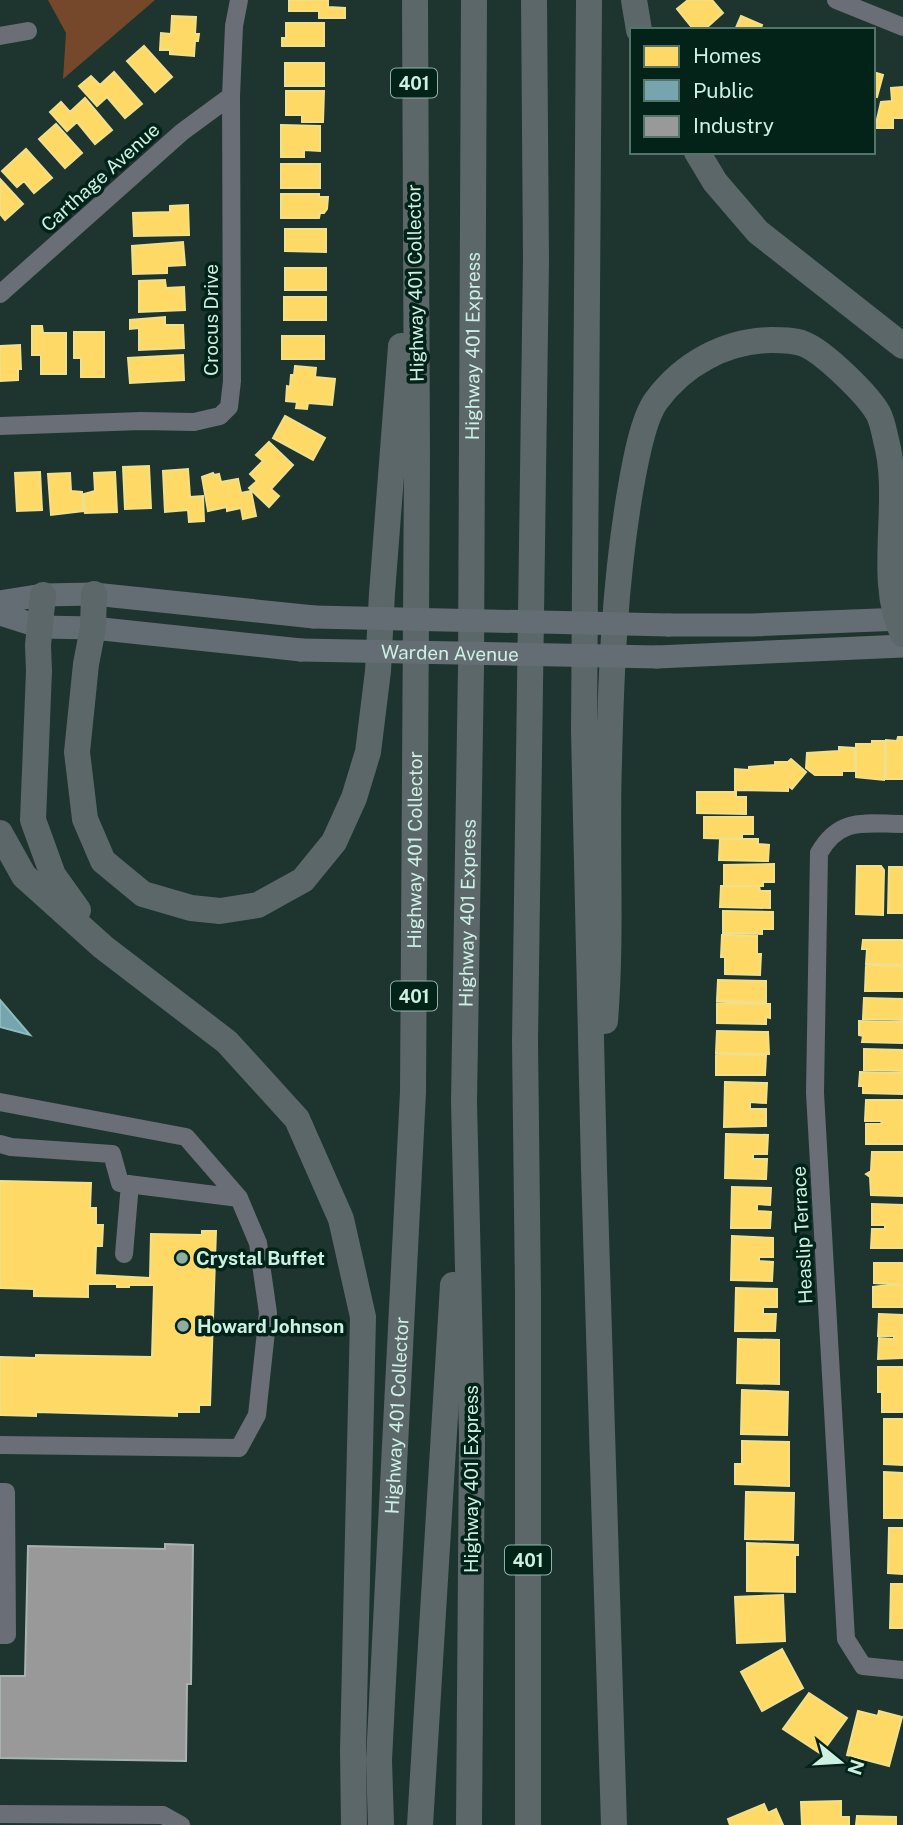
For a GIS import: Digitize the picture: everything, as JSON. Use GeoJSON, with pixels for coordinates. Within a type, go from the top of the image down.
{"type":"FeatureCollection","features":[{"type":"Feature","properties":{"kind":"highway","name":"Highway 401 Collector"},"geometry":{"type":"LineString","coordinates":[[381,1825],[379,1760],[413,1092],[417,458],[415,0]]}},
{"type":"Feature","properties":{"kind":"highway","name":"Highway 401 Express"},"geometry":{"type":"LineString","coordinates":[[469,1825],[472,1436],[464,1102],[471,667],[474,0]]}},
{"type":"Feature","properties":{"kind":"highway","name":"401"},"geometry":{"type":"LineString","coordinates":[[528,1825],[525,1041],[536,260],[534,0]]}},
{"type":"Feature","properties":{"kind":"highway"},"geometry":{"type":"LineString","coordinates":[[589,0],[584,731],[614,1825]]}},
{"type":"Feature","properties":{"kind":"highway"},"geometry":{"type":"LineString","coordinates":[[634,0],[639,28]]}},
{"type":"Feature","properties":{"kind":"highway"},"geometry":{"type":"LineString","coordinates":[[697,154],[715,182],[758,232],[903,346]]}},
{"type":"Feature","properties":{"kind":"highway"},"geometry":{"type":"LineString","coordinates":[[94,594],[93,628],[86,664],[77,752],[86,819],[103,861],[143,894],[191,908],[220,911],[258,905],[303,880],[334,842],[355,798],[368,752],[378,671],[414,167]]}},
{"type":"Feature","properties":{"kind":"highway"},"geometry":{"type":"LineString","coordinates":[[879,327],[903,362]]}},
{"type":"Feature","properties":{"kind":"highway"},"geometry":{"type":"LineString","coordinates":[[594,1169],[610,964],[609,762],[614,626],[627,513],[637,450],[654,402],[693,364],[722,349],[755,340],[786,340],[806,344],[846,376],[879,414],[892,462],[890,586],[901,624]]}},
{"type":"Feature","properties":{"kind":"highway"},"geometry":{"type":"LineString","coordinates":[[43,595],[38,645],[33,820],[53,875],[103,947]]}},
{"type":"Feature","properties":{"kind":"highway"},"geometry":{"type":"LineString","coordinates":[[0,833],[24,876],[103,947],[227,1042],[297,1119],[341,1219],[363,1317],[353,1751],[354,1825]]}},
{"type":"Feature","properties":{"kind":"highway"},"geometry":{"type":"LineString","coordinates":[[420,1825],[464,1102]]}},
{"type":"Feature","properties":{"kind":"main road","name":"Warden Avenue"},"geometry":{"type":"LineString","coordinates":[[0,602],[43,595],[94,594],[314,617],[669,625],[901,624]]}},
{"type":"Feature","properties":{"kind":"main road","name":"Warden Avenue"},"geometry":{"type":"LineString","coordinates":[[0,614],[41,627],[93,628],[301,650],[656,657],[903,646]]}},
{"type":"Feature","properties":{"kind":"street","name":"Crocus Drive"},"geometry":{"type":"LineString","coordinates":[[0,426],[194,422],[220,416],[229,407],[232,381],[231,96],[234,26],[239,0]]}},
{"type":"Feature","properties":{"kind":"street"},"geometry":{"type":"LineString","coordinates":[[836,0],[903,27]]}},
{"type":"Feature","properties":{"kind":"street"},"geometry":{"type":"LineString","coordinates":[[0,36],[28,31]]}},
{"type":"Feature","properties":{"kind":"street","name":"Carthage Avenue"},"geometry":{"type":"LineString","coordinates":[[0,294],[182,132],[231,96]]}},
{"type":"Feature","properties":{"kind":"street","name":"Heaslip Terrace"},"geometry":{"type":"LineString","coordinates":[[903,824],[853,824],[829,836],[819,853],[815,1093],[846,1639],[863,1666],[903,1670]]}},
{"type":"Feature","properties":{"kind":"street"},"geometry":{"type":"LineString","coordinates":[[0,1102],[186,1137],[239,1198],[258,1243],[268,1313],[257,1415],[239,1448],[0,1445]]}},
{"type":"Feature","properties":{"kind":"street"},"geometry":{"type":"LineString","coordinates":[[116,1124],[110,1153],[120,1183],[239,1198]]}},
{"type":"Feature","properties":{"kind":"street"},"geometry":{"type":"LineString","coordinates":[[0,1144],[110,1153]]}},
{"type":"Feature","properties":{"kind":"street"},"geometry":{"type":"LineString","coordinates":[[124,1254],[130,1184]]}},
{"type":"Feature","properties":{"kind":"street"},"geometry":{"type":"LineString","coordinates":[[0,1492],[6,1492],[7,1635],[0,1635]]}},
{"type":"Feature","properties":{"kind":"street"},"geometry":{"type":"LineString","coordinates":[[0,1814],[163,1815],[181,1825]]}},
{"type":"Feature","properties":{"kind":"shaded area"},"geometry":{"type":"Polygon","coordinates":[[[48,0],[155,0],[63,79],[66,33],[48,0]]]}},
{"type":"Feature","properties":{"kind":"building: Homes"},"geometry":{"type":"Polygon","coordinates":[[[289,0],[328,0],[328,7],[345,8],[345,18],[319,18],[319,11],[289,11],[289,0]]]}},
{"type":"Feature","properties":{"kind":"building: Homes"},"geometry":{"type":"Polygon","coordinates":[[[688,0],[712,0],[723,13],[706,28],[692,28],[677,9],[688,0]]]}},
{"type":"Feature","properties":{"kind":"building: Homes"},"geometry":{"type":"Polygon","coordinates":[[[172,16],[196,17],[195,34],[199,34],[198,41],[195,41],[194,56],[170,54],[170,50],[160,50],[161,33],[171,34],[172,16]]]}},
{"type":"Feature","properties":{"kind":"building: Homes"},"geometry":{"type":"Polygon","coordinates":[[[741,16],[762,25],[761,28],[736,28],[741,16]]]}},
{"type":"Feature","properties":{"kind":"building: Homes"},"geometry":{"type":"Polygon","coordinates":[[[286,23],[324,23],[324,46],[282,46],[282,38],[286,38],[286,23]]]}},
{"type":"Feature","properties":{"kind":"building: Homes"},"geometry":{"type":"Polygon","coordinates":[[[144,46],[172,77],[155,92],[127,61],[144,46]]]}},
{"type":"Feature","properties":{"kind":"building: Homes"},"geometry":{"type":"Polygon","coordinates":[[[285,63],[324,63],[324,86],[285,86],[285,63]]]}},
{"type":"Feature","properties":{"kind":"building: Homes"},"geometry":{"type":"Polygon","coordinates":[[[114,72],[142,104],[125,118],[107,97],[97,106],[79,86],[91,76],[100,85],[114,72]]]}},
{"type":"Feature","properties":{"kind":"building: Homes"},"geometry":{"type":"Polygon","coordinates":[[[875,73],[883,75],[875,96],[875,73]]]}},
{"type":"Feature","properties":{"kind":"building: Homes"},"geometry":{"type":"Polygon","coordinates":[[[903,87],[903,118],[893,118],[893,128],[875,128],[881,102],[892,101],[891,88],[903,87]]]}},
{"type":"Feature","properties":{"kind":"building: Homes"},"geometry":{"type":"Polygon","coordinates":[[[286,91],[324,91],[323,122],[302,122],[302,115],[286,115],[286,91]]]}},
{"type":"Feature","properties":{"kind":"building: Homes"},"geometry":{"type":"Polygon","coordinates":[[[85,98],[112,130],[95,144],[77,122],[67,131],[50,112],[61,102],[70,112],[85,98]]]}},
{"type":"Feature","properties":{"kind":"building: Homes"},"geometry":{"type":"Polygon","coordinates":[[[56,124],[82,153],[65,168],[39,139],[56,124]]]}},
{"type":"Feature","properties":{"kind":"building: Homes"},"geometry":{"type":"Polygon","coordinates":[[[281,125],[320,126],[320,151],[304,150],[304,157],[281,157],[281,125]]]}},
{"type":"Feature","properties":{"kind":"building: Homes"},"geometry":{"type":"Polygon","coordinates":[[[26,149],[52,178],[34,193],[24,181],[17,187],[2,171],[26,149]]]}},
{"type":"Feature","properties":{"kind":"building: Homes"},"geometry":{"type":"Polygon","coordinates":[[[281,164],[320,164],[320,188],[281,188],[281,164]]]}},
{"type":"Feature","properties":{"kind":"building: Homes"},"geometry":{"type":"Polygon","coordinates":[[[0,179],[23,204],[5,220],[0,214],[0,179]]]}},
{"type":"Feature","properties":{"kind":"building: Homes"},"geometry":{"type":"Polygon","coordinates":[[[281,194],[319,194],[319,197],[328,197],[327,209],[320,213],[319,218],[281,218],[281,194]]]}},
{"type":"Feature","properties":{"kind":"building: Homes"},"geometry":{"type":"Polygon","coordinates":[[[188,205],[189,235],[134,236],[133,213],[170,212],[170,206],[188,205]]]}},
{"type":"Feature","properties":{"kind":"building: Homes"},"geometry":{"type":"Polygon","coordinates":[[[285,229],[326,229],[326,252],[285,251],[285,229]]]}},
{"type":"Feature","properties":{"kind":"building: Homes"},"geometry":{"type":"Polygon","coordinates":[[[183,242],[185,265],[167,266],[167,273],[133,274],[132,246],[183,242]]]}},
{"type":"Feature","properties":{"kind":"building: Homes"},"geometry":{"type":"Polygon","coordinates":[[[285,268],[326,268],[326,290],[285,290],[285,268]]]}},
{"type":"Feature","properties":{"kind":"building: Homes"},"geometry":{"type":"Polygon","coordinates":[[[165,280],[166,288],[184,287],[185,310],[139,312],[139,281],[165,280]]]}},
{"type":"Feature","properties":{"kind":"building: Homes"},"geometry":{"type":"Polygon","coordinates":[[[284,297],[326,297],[326,320],[284,320],[284,297]]]}},
{"type":"Feature","properties":{"kind":"building: Homes"},"geometry":{"type":"Polygon","coordinates":[[[165,317],[165,325],[183,325],[184,348],[139,350],[139,328],[130,329],[130,320],[165,317]]]}},
{"type":"Feature","properties":{"kind":"building: Homes"},"geometry":{"type":"Polygon","coordinates":[[[32,326],[42,326],[43,333],[66,333],[66,374],[41,374],[41,355],[32,355],[32,326]]]}},
{"type":"Feature","properties":{"kind":"building: Homes"},"geometry":{"type":"Polygon","coordinates":[[[74,332],[104,332],[104,377],[81,377],[81,358],[74,358],[74,332]]]}},
{"type":"Feature","properties":{"kind":"building: Homes"},"geometry":{"type":"Polygon","coordinates":[[[282,336],[324,336],[324,359],[282,359],[282,336]]]}},
{"type":"Feature","properties":{"kind":"building: Homes"},"geometry":{"type":"Polygon","coordinates":[[[20,345],[21,369],[18,369],[18,380],[0,381],[0,346],[20,345]]]}},
{"type":"Feature","properties":{"kind":"building: Homes"},"geometry":{"type":"Polygon","coordinates":[[[183,355],[184,380],[130,383],[128,358],[183,355]]]}},
{"type":"Feature","properties":{"kind":"building: Homes"},"geometry":{"type":"Polygon","coordinates":[[[295,366],[316,368],[315,377],[335,379],[332,405],[308,403],[307,409],[296,408],[297,402],[286,401],[287,386],[290,387],[295,366]]]}},
{"type":"Feature","properties":{"kind":"building: Homes"},"geometry":{"type":"Polygon","coordinates":[[[285,416],[325,438],[313,460],[273,438],[285,416]]]}},
{"type":"Feature","properties":{"kind":"building: Homes"},"geometry":{"type":"Polygon","coordinates":[[[269,442],[293,465],[271,489],[279,496],[269,507],[249,488],[257,481],[250,474],[263,461],[256,455],[269,442]]]}},
{"type":"Feature","properties":{"kind":"building: Homes"},"geometry":{"type":"Polygon","coordinates":[[[149,466],[151,508],[125,509],[123,467],[149,466]]]}},
{"type":"Feature","properties":{"kind":"building: Homes"},"geometry":{"type":"Polygon","coordinates":[[[188,469],[190,497],[203,496],[204,521],[189,522],[188,510],[165,512],[163,471],[188,469]]]}},
{"type":"Feature","properties":{"kind":"building: Homes"},"geometry":{"type":"Polygon","coordinates":[[[40,472],[42,510],[17,511],[15,473],[40,472]]]}},
{"type":"Feature","properties":{"kind":"building: Homes"},"geometry":{"type":"Polygon","coordinates":[[[115,472],[117,512],[85,513],[84,494],[95,491],[94,473],[115,472]]]}},
{"type":"Feature","properties":{"kind":"building: Homes"},"geometry":{"type":"Polygon","coordinates":[[[70,473],[71,491],[82,492],[83,511],[51,515],[48,474],[70,473]]]}},
{"type":"Feature","properties":{"kind":"building: Homes"},"geometry":{"type":"Polygon","coordinates":[[[219,474],[221,482],[238,479],[241,493],[251,491],[256,516],[243,519],[241,508],[227,511],[227,507],[208,511],[202,477],[219,474]]]}},
{"type":"Feature","properties":{"kind":"building: Homes"},"geometry":{"type":"Polygon","coordinates":[[[898,737],[903,737],[903,779],[886,779],[886,740],[897,741],[898,737]]]}},
{"type":"Feature","properties":{"kind":"building: Homes"},"geometry":{"type":"Polygon","coordinates":[[[872,741],[885,741],[884,780],[856,777],[856,744],[872,744],[872,741]]]}},
{"type":"Feature","properties":{"kind":"building: Homes"},"geometry":{"type":"Polygon","coordinates":[[[839,747],[855,748],[855,771],[842,771],[842,775],[815,775],[806,768],[807,753],[839,751],[839,747]]]}},
{"type":"Feature","properties":{"kind":"building: Homes"},"geometry":{"type":"Polygon","coordinates":[[[791,759],[806,772],[792,789],[788,786],[788,791],[735,790],[735,769],[749,770],[749,767],[775,765],[775,762],[788,762],[791,759]]]}},
{"type":"Feature","properties":{"kind":"building: Homes"},"geometry":{"type":"Polygon","coordinates":[[[697,792],[736,792],[736,797],[746,797],[746,814],[697,813],[697,792]]]}},
{"type":"Feature","properties":{"kind":"building: Homes"},"geometry":{"type":"Polygon","coordinates":[[[704,817],[753,817],[753,834],[742,834],[742,839],[704,838],[704,817]]]}},
{"type":"Feature","properties":{"kind":"building: Homes"},"geometry":{"type":"Polygon","coordinates":[[[720,839],[758,839],[758,844],[769,845],[768,861],[719,860],[720,839]]]}},
{"type":"Feature","properties":{"kind":"building: Homes"},"geometry":{"type":"Polygon","coordinates":[[[774,864],[774,882],[763,882],[763,886],[724,886],[724,865],[774,864]]]}},
{"type":"Feature","properties":{"kind":"building: Homes"},"geometry":{"type":"Polygon","coordinates":[[[857,866],[881,866],[884,870],[883,915],[856,914],[857,866]]]}},
{"type":"Feature","properties":{"kind":"building: Homes"},"geometry":{"type":"Polygon","coordinates":[[[889,867],[903,867],[903,913],[888,913],[889,867]]]}},
{"type":"Feature","properties":{"kind":"building: Homes"},"geometry":{"type":"Polygon","coordinates":[[[721,886],[759,886],[760,891],[770,891],[770,908],[720,907],[721,886]]]}},
{"type":"Feature","properties":{"kind":"building: Homes"},"geometry":{"type":"Polygon","coordinates":[[[723,911],[773,912],[773,929],[762,929],[762,934],[723,933],[723,911]]]}},
{"type":"Feature","properties":{"kind":"building: Homes"},"geometry":{"type":"Polygon","coordinates":[[[722,935],[757,936],[757,954],[761,954],[760,975],[725,974],[725,957],[721,957],[722,935]]]}},
{"type":"Feature","properties":{"kind":"building: Homes"},"geometry":{"type":"Polygon","coordinates":[[[863,940],[903,940],[903,965],[866,964],[867,949],[862,949],[863,940]]]}},
{"type":"Feature","properties":{"kind":"building: Homes"},"geometry":{"type":"Polygon","coordinates":[[[866,965],[903,966],[903,991],[865,991],[866,965]]]}},
{"type":"Feature","properties":{"kind":"building: Homes"},"geometry":{"type":"Polygon","coordinates":[[[718,980],[766,981],[766,1002],[717,1001],[718,980]]]}},
{"type":"Feature","properties":{"kind":"building: Homes"},"geometry":{"type":"Polygon","coordinates":[[[864,998],[903,999],[903,1020],[863,1019],[864,998]]]}},
{"type":"Feature","properties":{"kind":"building: Homes"},"geometry":{"type":"Polygon","coordinates":[[[717,1003],[770,1004],[770,1018],[766,1017],[766,1024],[717,1023],[717,1003]]]}},
{"type":"Feature","properties":{"kind":"building: Homes"},"geometry":{"type":"Polygon","coordinates":[[[859,1021],[903,1022],[903,1043],[862,1042],[859,1021]]]}},
{"type":"Feature","properties":{"kind":"building: Homes"},"geometry":{"type":"Polygon","coordinates":[[[717,1031],[768,1032],[769,1054],[716,1053],[717,1031]]]}},
{"type":"Feature","properties":{"kind":"building: Homes"},"geometry":{"type":"Polygon","coordinates":[[[864,1049],[903,1050],[903,1071],[864,1070],[864,1049]]]}},
{"type":"Feature","properties":{"kind":"building: Homes"},"geometry":{"type":"Polygon","coordinates":[[[716,1054],[766,1055],[765,1075],[716,1075],[716,1054]]]}},
{"type":"Feature","properties":{"kind":"building: Homes"},"geometry":{"type":"Polygon","coordinates":[[[860,1072],[903,1073],[903,1094],[863,1093],[863,1086],[859,1086],[860,1072]]]}},
{"type":"Feature","properties":{"kind":"building: Homes"},"geometry":{"type":"Polygon","coordinates":[[[725,1082],[767,1083],[766,1103],[750,1102],[750,1109],[766,1109],[766,1126],[724,1127],[725,1082]]]}},
{"type":"Feature","properties":{"kind":"building: Homes"},"geometry":{"type":"Polygon","coordinates":[[[866,1100],[903,1100],[903,1144],[866,1144],[866,1124],[882,1124],[881,1121],[865,1121],[866,1100]]]}},
{"type":"Feature","properties":{"kind":"building: Homes"},"geometry":{"type":"Polygon","coordinates":[[[726,1134],[768,1135],[767,1154],[753,1154],[753,1159],[767,1159],[766,1179],[725,1178],[726,1134]]]}},
{"type":"Feature","properties":{"kind":"building: Homes"},"geometry":{"type":"Polygon","coordinates":[[[872,1152],[903,1152],[903,1196],[871,1195],[870,1177],[866,1174],[871,1171],[872,1152]]]}},
{"type":"Feature","properties":{"kind":"building: Homes","name":"Howard Johnson"},"geometry":{"type":"Polygon","coordinates":[[[0,1181],[91,1183],[90,1208],[96,1208],[96,1225],[103,1225],[102,1246],[96,1246],[95,1275],[150,1278],[151,1234],[202,1235],[202,1231],[216,1231],[210,1405],[199,1405],[199,1412],[177,1412],[177,1416],[36,1412],[36,1416],[0,1415],[0,1357],[152,1357],[154,1285],[117,1287],[117,1284],[88,1284],[88,1297],[34,1296],[34,1289],[0,1288],[0,1181]]]}},
{"type":"Feature","properties":{"kind":"building: Homes"},"geometry":{"type":"Polygon","coordinates":[[[732,1187],[771,1188],[770,1205],[757,1204],[757,1211],[771,1212],[770,1228],[731,1228],[732,1187]]]}},
{"type":"Feature","properties":{"kind":"building: Homes"},"geometry":{"type":"Polygon","coordinates":[[[872,1204],[903,1205],[903,1248],[871,1248],[872,1229],[885,1229],[885,1225],[872,1225],[872,1204]]]}},
{"type":"Feature","properties":{"kind":"building: Homes"},"geometry":{"type":"Polygon","coordinates":[[[732,1236],[773,1238],[773,1257],[759,1257],[759,1261],[773,1262],[772,1281],[731,1280],[732,1236]]]}},
{"type":"Feature","properties":{"kind":"building: Homes"},"geometry":{"type":"Polygon","coordinates":[[[874,1263],[903,1263],[903,1285],[874,1283],[874,1263]]]}},
{"type":"Feature","properties":{"kind":"building: Homes"},"geometry":{"type":"Polygon","coordinates":[[[903,1285],[903,1307],[873,1307],[873,1287],[903,1285]]]}},
{"type":"Feature","properties":{"kind":"building: Homes"},"geometry":{"type":"Polygon","coordinates":[[[736,1288],[777,1289],[777,1307],[763,1307],[763,1314],[776,1314],[775,1331],[735,1331],[736,1288]]]}},
{"type":"Feature","properties":{"kind":"building: Homes"},"geometry":{"type":"Polygon","coordinates":[[[879,1314],[903,1315],[903,1358],[878,1359],[879,1338],[894,1339],[894,1336],[878,1336],[879,1314]]]}},
{"type":"Feature","properties":{"kind":"building: Homes"},"geometry":{"type":"Polygon","coordinates":[[[738,1339],[779,1340],[779,1384],[737,1383],[738,1339]]]}},
{"type":"Feature","properties":{"kind":"building: Homes"},"geometry":{"type":"Polygon","coordinates":[[[878,1367],[903,1367],[903,1412],[882,1412],[882,1392],[878,1392],[878,1367]]]}},
{"type":"Feature","properties":{"kind":"building: Homes"},"geometry":{"type":"Polygon","coordinates":[[[742,1390],[788,1392],[787,1435],[741,1434],[742,1390]]]}},
{"type":"Feature","properties":{"kind":"building: Homes"},"geometry":{"type":"Polygon","coordinates":[[[884,1419],[903,1419],[903,1465],[884,1464],[884,1419]]]}},
{"type":"Feature","properties":{"kind":"building: Homes"},"geometry":{"type":"Polygon","coordinates":[[[742,1441],[789,1442],[789,1486],[735,1484],[735,1464],[742,1464],[742,1441]]]}},
{"type":"Feature","properties":{"kind":"building: Homes"},"geometry":{"type":"Polygon","coordinates":[[[884,1472],[903,1473],[903,1518],[884,1518],[884,1472]]]}},
{"type":"Feature","properties":{"kind":"building: Homes"},"geometry":{"type":"Polygon","coordinates":[[[746,1492],[794,1493],[793,1540],[745,1539],[746,1492]]]}},
{"type":"Feature","properties":{"kind":"building: Homes"},"geometry":{"type":"Polygon","coordinates":[[[889,1528],[903,1528],[903,1574],[888,1573],[889,1528]]]}},
{"type":"Feature","properties":{"kind":"building: Homes"},"geometry":{"type":"Polygon","coordinates":[[[747,1543],[798,1545],[798,1555],[795,1555],[795,1592],[747,1591],[747,1543]]]}},
{"type":"Feature","properties":{"kind":"building: Homes"},"geometry":{"type":"Polygon","coordinates":[[[891,1584],[903,1584],[903,1628],[890,1628],[891,1584]]]}},
{"type":"Feature","properties":{"kind":"building: Homes"},"geometry":{"type":"Polygon","coordinates":[[[783,1595],[785,1641],[737,1643],[735,1597],[783,1595]]]}},
{"type":"Feature","properties":{"kind":"building: Homes"},"geometry":{"type":"Polygon","coordinates":[[[782,1649],[803,1688],[762,1711],[741,1672],[782,1649]]]}},
{"type":"Feature","properties":{"kind":"building: Homes"},"geometry":{"type":"Polygon","coordinates":[[[809,1693],[847,1718],[821,1754],[783,1729],[809,1693]]]}},
{"type":"Feature","properties":{"kind":"building: Homes"},"geometry":{"type":"Polygon","coordinates":[[[858,1711],[878,1716],[879,1711],[902,1717],[889,1766],[847,1755],[858,1711]]]}},
{"type":"Feature","properties":{"kind":"building: Homes"},"geometry":{"type":"Polygon","coordinates":[[[841,1801],[841,1817],[849,1817],[849,1825],[802,1825],[801,1802],[841,1801]]]}},
{"type":"Feature","properties":{"kind":"building: Homes"},"geometry":{"type":"Polygon","coordinates":[[[764,1804],[768,1813],[776,1809],[783,1825],[730,1825],[728,1819],[764,1804]]]}},
{"type":"Feature","properties":{"kind":"building: Homes"},"geometry":{"type":"Polygon","coordinates":[[[857,1816],[896,1817],[896,1825],[856,1825],[857,1816]]]}},
{"type":"Feature","properties":{"kind":"building: Public"},"geometry":{"type":"Polygon","coordinates":[[[0,1000],[30,1035],[0,1027],[0,1000]]]}},
{"type":"Feature","properties":{"kind":"building: Industry"},"geometry":{"type":"Polygon","coordinates":[[[165,1544],[193,1545],[191,1684],[187,1684],[186,1761],[0,1758],[0,1676],[25,1676],[28,1546],[165,1549],[165,1544]]]}},
{"type":"Feature","properties":{"kind":"place","name":"Crystal Buffet"},"geometry":{"type":"Point","coordinates":[182,1258]}},
{"type":"Feature","properties":{"kind":"place","name":"Howard Johnson"},"geometry":{"type":"Point","coordinates":[183,1326]}}]}
